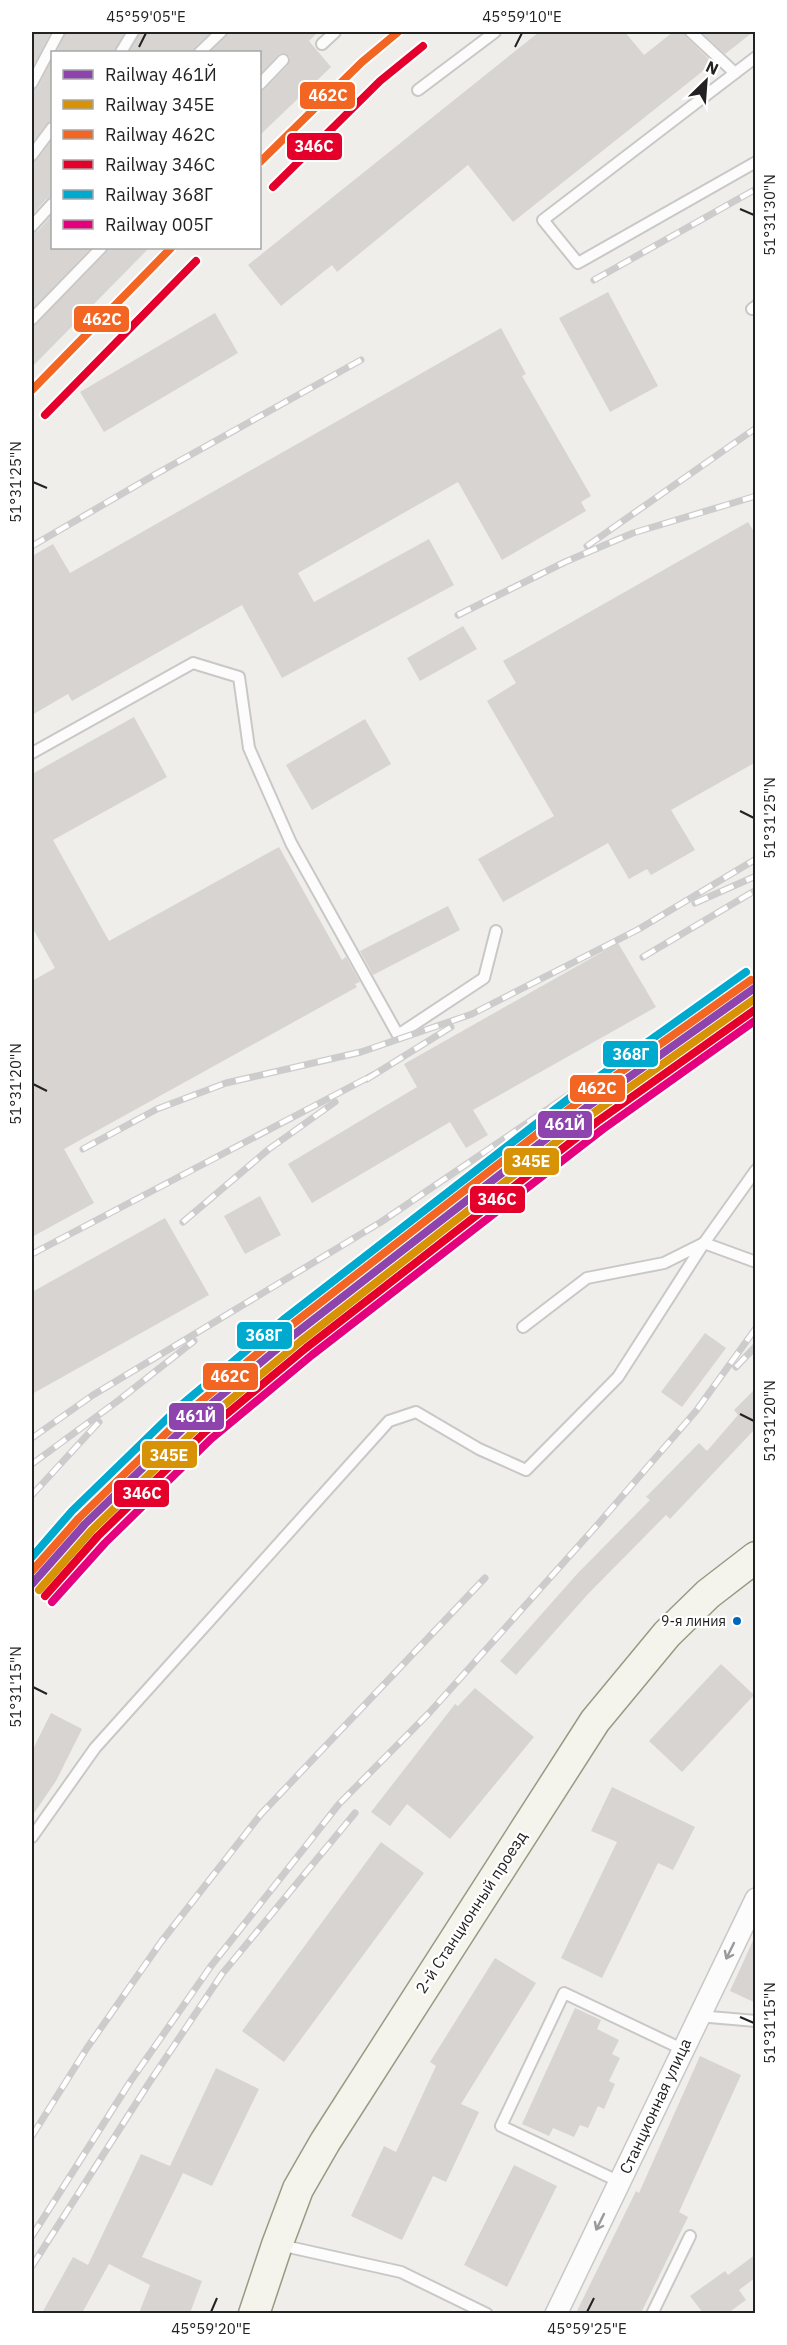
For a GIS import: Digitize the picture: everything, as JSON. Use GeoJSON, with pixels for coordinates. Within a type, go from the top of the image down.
{"type":"FeatureCollection","features":[{"type":"Feature","properties":{"kind":"main road","name":"2-й Станционный проезд"},"geometry":{"type":"LineString","coordinates":[[254,2313],[298,2189],[350,2100],[595,1721],[667,1634],[708,1594],[756,1557]]}},
{"type":"Feature","properties":{"kind":"street","name":"Станционная улица"},"geometry":{"type":"LineString","coordinates":[[556,2313],[756,1899]]}},
{"type":"Feature","properties":{"kind":"lane"},"geometry":{"type":"LineString","coordinates":[[32,83],[59,32]]}},
{"type":"Feature","properties":{"kind":"lane"},"geometry":{"type":"LineString","coordinates":[[121,51],[133,32]]}},
{"type":"Feature","properties":{"kind":"lane"},"geometry":{"type":"LineString","coordinates":[[201,51],[220,32]]}},
{"type":"Feature","properties":{"kind":"lane"},"geometry":{"type":"LineString","coordinates":[[322,44],[334,32]]}},
{"type":"Feature","properties":{"kind":"lane"},"geometry":{"type":"LineString","coordinates":[[418,90],[495,32]]}},
{"type":"Feature","properties":{"kind":"lane"},"geometry":{"type":"LineString","coordinates":[[691,32],[735,73]]}},
{"type":"Feature","properties":{"kind":"lane"},"geometry":{"type":"LineString","coordinates":[[756,57],[543,220],[578,263],[756,162]]}},
{"type":"Feature","properties":{"kind":"lane"},"geometry":{"type":"LineString","coordinates":[[261,83],[283,60]]}},
{"type":"Feature","properties":{"kind":"lane"},"geometry":{"type":"LineString","coordinates":[[32,155],[51,129]]}},
{"type":"Feature","properties":{"kind":"lane"},"geometry":{"type":"LineString","coordinates":[[32,226],[51,205]]}},
{"type":"Feature","properties":{"kind":"lane"},"geometry":{"type":"LineString","coordinates":[[32,319],[100,249]]}},
{"type":"Feature","properties":{"kind":"lane"},"geometry":{"type":"LineString","coordinates":[[32,753],[193,663],[239,677],[249,748],[291,843],[398,1035],[484,978],[496,931]]}},
{"type":"Feature","properties":{"kind":"lane"},"geometry":{"type":"LineString","coordinates":[[32,1837],[95,1748],[389,1421],[416,1412],[479,1449],[526,1470],[618,1377],[704,1243],[756,1170]]}},
{"type":"Feature","properties":{"kind":"lane"},"geometry":{"type":"LineString","coordinates":[[523,1328],[587,1278],[664,1263],[704,1243],[756,1262]]}},
{"type":"Feature","properties":{"kind":"lane"},"geometry":{"type":"LineString","coordinates":[[620,2181],[501,2126],[564,1993],[682,2049]]}},
{"type":"Feature","properties":{"kind":"lane"},"geometry":{"type":"LineString","coordinates":[[698,2016],[756,2021]]}},
{"type":"Feature","properties":{"kind":"lane"},"geometry":{"type":"LineString","coordinates":[[652,2313],[690,2236]]}},
{"type":"Feature","properties":{"kind":"lane"},"geometry":{"type":"LineString","coordinates":[[277,2245],[401,2272],[487,2313]]}},
{"type":"Feature","properties":{"kind":"building"},"geometry":{"type":"Polygon","coordinates":[[[32,32],[51,32],[32,68],[32,32]]]}},
{"type":"Feature","properties":{"kind":"building"},"geometry":{"type":"Polygon","coordinates":[[[66,32],[125,32],[115,51],[57,51],[66,32]]]}},
{"type":"Feature","properties":{"kind":"building"},"geometry":{"type":"Polygon","coordinates":[[[140,32],[211,32],[193,51],[130,51],[140,32]]]}},
{"type":"Feature","properties":{"kind":"building"},"geometry":{"type":"Polygon","coordinates":[[[228,32],[318,32],[309,41],[331,67],[261,134],[261,91],[288,65],[290,57],[285,53],[280,53],[261,73],[261,51],[211,51],[226,37],[228,32]]]}},
{"type":"Feature","properties":{"kind":"building"},"geometry":{"type":"Polygon","coordinates":[[[539,32],[625,32],[644,55],[673,32],[684,32],[686,37],[713,63],[513,222],[468,165],[337,272],[332,265],[281,306],[248,265],[539,32]]]}},
{"type":"Feature","properties":{"kind":"building"},"geometry":{"type":"Polygon","coordinates":[[[701,32],[753,32],[725,54],[701,32]]]}},
{"type":"Feature","properties":{"kind":"building"},"geometry":{"type":"Polygon","coordinates":[[[51,62],[51,122],[46,124],[32,143],[32,90],[38,87],[51,62]]]}},
{"type":"Feature","properties":{"kind":"building"},"geometry":{"type":"Polygon","coordinates":[[[51,141],[51,197],[46,199],[32,215],[32,162],[38,159],[51,141]]]}},
{"type":"Feature","properties":{"kind":"building"},"geometry":{"type":"Polygon","coordinates":[[[51,216],[51,249],[90,249],[32,309],[32,233],[38,231],[51,216]]]}},
{"type":"Feature","properties":{"kind":"building"},"geometry":{"type":"Polygon","coordinates":[[[108,249],[148,249],[32,367],[32,326],[37,324],[108,249]]]}},
{"type":"Feature","properties":{"kind":"building"},"geometry":{"type":"Polygon","coordinates":[[[608,292],[658,386],[610,412],[559,318],[608,292]]]}},
{"type":"Feature","properties":{"kind":"building"},"geometry":{"type":"Polygon","coordinates":[[[215,313],[238,353],[104,432],[80,392],[215,313]]]}},
{"type":"Feature","properties":{"kind":"building"},"geometry":{"type":"Polygon","coordinates":[[[501,328],[526,374],[522,376],[591,496],[581,502],[586,511],[502,560],[458,482],[298,573],[314,602],[429,539],[454,585],[282,678],[242,605],[72,701],[68,694],[32,715],[32,556],[53,544],[70,573],[501,328]]]}},
{"type":"Feature","properties":{"kind":"building"},"geometry":{"type":"Polygon","coordinates":[[[748,522],[756,535],[756,762],[671,810],[695,850],[651,875],[647,869],[629,879],[608,843],[503,902],[478,859],[554,816],[487,701],[516,683],[503,661],[748,522]]]}},
{"type":"Feature","properties":{"kind":"building"},"geometry":{"type":"Polygon","coordinates":[[[463,626],[477,649],[420,681],[407,658],[463,626]]]}},
{"type":"Feature","properties":{"kind":"building"},"geometry":{"type":"Polygon","coordinates":[[[134,717],[167,777],[53,840],[109,941],[279,847],[342,960],[346,957],[360,982],[355,984],[357,987],[64,1149],[94,1203],[32,1237],[32,981],[55,968],[32,927],[32,774],[134,717]]]}},
{"type":"Feature","properties":{"kind":"building"},"geometry":{"type":"Polygon","coordinates":[[[365,719],[391,764],[312,810],[286,765],[365,719]]]}},
{"type":"Feature","properties":{"kind":"building"},"geometry":{"type":"Polygon","coordinates":[[[448,906],[460,930],[373,975],[360,951],[448,906]]]}},
{"type":"Feature","properties":{"kind":"building"},"geometry":{"type":"Polygon","coordinates":[[[618,943],[656,1007],[473,1110],[488,1135],[466,1148],[450,1122],[312,1203],[288,1164],[417,1087],[404,1064],[618,943]]]}},
{"type":"Feature","properties":{"kind":"building"},"geometry":{"type":"Polygon","coordinates":[[[260,1196],[281,1235],[245,1254],[224,1216],[260,1196]]]}},
{"type":"Feature","properties":{"kind":"building"},"geometry":{"type":"Polygon","coordinates":[[[165,1218],[209,1295],[32,1394],[32,1292],[165,1218]]]}},
{"type":"Feature","properties":{"kind":"building"},"geometry":{"type":"Polygon","coordinates":[[[705,1333],[726,1348],[682,1407],[661,1392],[705,1333]]]}},
{"type":"Feature","properties":{"kind":"building"},"geometry":{"type":"Polygon","coordinates":[[[756,1388],[756,1431],[754,1430],[670,1519],[666,1515],[588,1594],[516,1675],[500,1661],[577,1574],[650,1500],[646,1497],[699,1443],[707,1451],[738,1415],[734,1410],[756,1388]]]}},
{"type":"Feature","properties":{"kind":"building"},"geometry":{"type":"Polygon","coordinates":[[[721,1664],[754,1695],[682,1772],[649,1741],[721,1664]]]}},
{"type":"Feature","properties":{"kind":"building"},"geometry":{"type":"Polygon","coordinates":[[[475,1688],[534,1737],[450,1839],[407,1804],[390,1826],[371,1812],[455,1704],[458,1706],[475,1688]]]}},
{"type":"Feature","properties":{"kind":"building"},"geometry":{"type":"Polygon","coordinates":[[[51,1713],[82,1729],[56,1781],[32,1816],[32,1751],[51,1713]]]}},
{"type":"Feature","properties":{"kind":"building"},"geometry":{"type":"Polygon","coordinates":[[[612,1787],[695,1827],[673,1870],[658,1863],[602,1978],[561,1958],[617,1842],[591,1831],[612,1787]]]}},
{"type":"Feature","properties":{"kind":"building"},"geometry":{"type":"Polygon","coordinates":[[[381,1842],[424,1873],[284,2062],[242,2031],[381,1842]]]}},
{"type":"Feature","properties":{"kind":"building"},"geometry":{"type":"Polygon","coordinates":[[[756,1934],[756,2003],[730,1991],[756,1934]]]}},
{"type":"Feature","properties":{"kind":"building"},"geometry":{"type":"Polygon","coordinates":[[[495,1958],[536,1983],[461,2104],[479,2112],[446,2182],[433,2176],[402,2240],[351,2216],[384,2146],[396,2152],[436,2066],[430,2062],[495,1958]]]}},
{"type":"Feature","properties":{"kind":"building"},"geometry":{"type":"Polygon","coordinates":[[[575,2008],[601,2020],[597,2029],[619,2040],[612,2054],[620,2058],[609,2081],[615,2084],[604,2109],[598,2106],[588,2128],[580,2125],[574,2137],[553,2128],[549,2136],[522,2124],[575,2008]]]}},
{"type":"Feature","properties":{"kind":"building"},"geometry":{"type":"Polygon","coordinates":[[[700,2056],[741,2075],[679,2212],[688,2217],[641,2313],[576,2313],[636,2191],[639,2193],[700,2056]]]}},
{"type":"Feature","properties":{"kind":"building"},"geometry":{"type":"Polygon","coordinates":[[[216,2068],[259,2089],[212,2186],[183,2173],[142,2257],[202,2281],[190,2313],[139,2313],[150,2285],[109,2264],[82,2313],[42,2313],[73,2257],[88,2265],[141,2154],[170,2166],[216,2068]]]}},
{"type":"Feature","properties":{"kind":"building"},"geometry":{"type":"Polygon","coordinates":[[[514,2165],[557,2186],[507,2287],[464,2265],[514,2165]]]}},
{"type":"Feature","properties":{"kind":"building"},"geometry":{"type":"Polygon","coordinates":[[[756,2254],[756,2277],[739,2290],[746,2300],[728,2313],[703,2313],[690,2296],[725,2271],[728,2275],[756,2254]]]}},
{"type":"Feature","properties":{"kind":"railway"},"geometry":{"type":"LineString","coordinates":[[594,280],[756,189]]}},
{"type":"Feature","properties":{"kind":"railway"},"geometry":{"type":"LineString","coordinates":[[32,546],[361,360]]}},
{"type":"Feature","properties":{"kind":"railway"},"geometry":{"type":"LineString","coordinates":[[587,546],[756,428]]}},
{"type":"Feature","properties":{"kind":"railway"},"geometry":{"type":"LineString","coordinates":[[458,615],[565,562],[633,533],[756,496]]}},
{"type":"Feature","properties":{"kind":"railway"},"geometry":{"type":"LineString","coordinates":[[83,1149],[157,1109],[226,1083],[361,1052],[472,1014],[639,929],[756,859]]}},
{"type":"Feature","properties":{"kind":"railway"},"geometry":{"type":"LineString","coordinates":[[695,903],[756,876]]}},
{"type":"Feature","properties":{"kind":"railway"},"geometry":{"type":"LineString","coordinates":[[643,957],[756,890]]}},
{"type":"Feature","properties":{"kind":"railway"},"geometry":{"type":"LineString","coordinates":[[367,1079],[451,1027]]}},
{"type":"Feature","properties":{"kind":"railway"},"geometry":{"type":"LineString","coordinates":[[32,1254],[373,1075]]}},
{"type":"Feature","properties":{"kind":"railway"},"geometry":{"type":"LineString","coordinates":[[32,1438],[93,1395],[381,1222],[576,1090]]}},
{"type":"Feature","properties":{"kind":"railway"},"geometry":{"type":"LineString","coordinates":[[183,1222],[269,1149],[335,1102]]}},
{"type":"Feature","properties":{"kind":"railway"},"geometry":{"type":"LineString","coordinates":[[32,2236],[130,2082],[211,1966],[339,1804],[430,1712],[599,1523],[696,1411],[756,1328]]}},
{"type":"Feature","properties":{"kind":"railway"},"geometry":{"type":"LineString","coordinates":[[32,1464],[194,1341]]}},
{"type":"Feature","properties":{"kind":"railway"},"geometry":{"type":"LineString","coordinates":[[736,1367],[756,1346]]}},
{"type":"Feature","properties":{"kind":"railway"},"geometry":{"type":"LineString","coordinates":[[32,1495],[99,1422]]}},
{"type":"Feature","properties":{"kind":"railway"},"geometry":{"type":"LineString","coordinates":[[32,2136],[87,2048],[161,1942],[261,1814],[485,1578]]}},
{"type":"Feature","properties":{"kind":"railway"},"geometry":{"type":"LineString","coordinates":[[32,2266],[222,1974],[355,1813]]}},
{"type":"Feature","properties":{"kind":"rail line","name":"462С"},"geometry":{"type":"LineString","coordinates":[[261,161],[362,62],[398,32]]}},
{"type":"Feature","properties":{"kind":"rail line","name":"346С"},"geometry":{"type":"LineString","coordinates":[[273,187],[380,81],[423,46]]}},
{"type":"Feature","properties":{"kind":"rail line","name":"462С"},"geometry":{"type":"LineString","coordinates":[[32,390],[170,249]]}},
{"type":"Feature","properties":{"kind":"rail line","name":"346С"},"geometry":{"type":"LineString","coordinates":[[45,415],[196,261]]}},
{"type":"Feature","properties":{"kind":"rail line","name":"368Г"},"geometry":{"type":"LineString","coordinates":[[32,1557],[72,1511],[180,1406],[283,1320],[576,1093],[746,972]]}},
{"type":"Feature","properties":{"kind":"rail line","name":"462С"},"geometry":{"type":"LineString","coordinates":[[32,1571],[79,1518],[187,1413],[289,1327],[581,1100],[751,980]]}},
{"type":"Feature","properties":{"kind":"rail line","name":"461Й"},"geometry":{"type":"LineString","coordinates":[[32,1584],[85,1524],[193,1419],[295,1334],[587,1107],[756,987]]}},
{"type":"Feature","properties":{"kind":"rail line","name":"345Е"},"geometry":{"type":"LineString","coordinates":[[39,1590],[92,1530],[199,1426],[301,1341],[592,1114],[756,998]]}},
{"type":"Feature","properties":{"kind":"rail line","name":"346С"},"geometry":{"type":"LineString","coordinates":[[45,1596],[98,1536],[205,1432],[306,1348],[598,1121],[756,1009]]}},
{"type":"Feature","properties":{"kind":"rail line","name":"005Г"},"geometry":{"type":"LineString","coordinates":[[52,1602],[105,1543],[211,1439],[312,1355],[603,1129],[756,1020]]}},
{"type":"Feature","properties":{"kind":"place","name":"9-я линия"},"geometry":{"type":"Point","coordinates":[737,1621]}}]}
